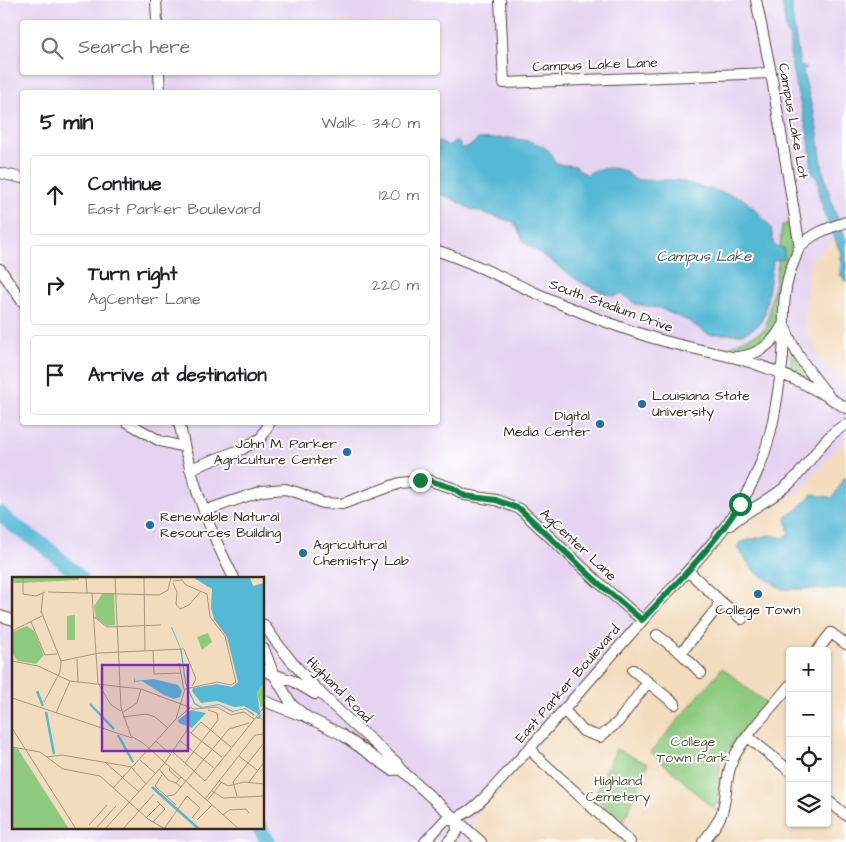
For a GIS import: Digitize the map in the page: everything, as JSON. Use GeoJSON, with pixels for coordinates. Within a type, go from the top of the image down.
{"type":"FeatureCollection","features":[{"type":"Feature","properties":{"kind":"street"},"geometry":{"type":"LineString","coordinates":[[156,0],[157,20]]}},
{"type":"Feature","properties":{"kind":"street","name":"Campus Lake Lane"},"geometry":{"type":"LineString","coordinates":[[500,0],[504,83],[771,73]]}},
{"type":"Feature","properties":{"kind":"street","name":"Campus Lake Lot"},"geometry":{"type":"LineString","coordinates":[[756,0],[771,73],[800,248]]}},
{"type":"Feature","properties":{"kind":"street"},"geometry":{"type":"LineString","coordinates":[[159,75],[160,90]]}},
{"type":"Feature","properties":{"kind":"street"},"geometry":{"type":"LineString","coordinates":[[0,173],[20,178]]}},
{"type":"Feature","properties":{"kind":"street"},"geometry":{"type":"LineString","coordinates":[[800,248],[820,231],[846,222]]}},
{"type":"Feature","properties":{"kind":"street","name":"East Parker Boulevard"},"geometry":{"type":"LineString","coordinates":[[425,842],[445,820],[456,819],[479,803],[531,748],[718,536],[740,504],[760,465],[772,426],[783,346],[783,300],[790,270],[800,248]]}},
{"type":"Feature","properties":{"kind":"street","name":"South Stadium Drive"},"geometry":{"type":"LineString","coordinates":[[440,252],[464,260],[538,294],[641,334],[672,344],[734,358],[766,368],[812,388],[846,408]]}},
{"type":"Feature","properties":{"kind":"street"},"geometry":{"type":"LineString","coordinates":[[0,269],[20,298]]}},
{"type":"Feature","properties":{"kind":"street"},"geometry":{"type":"LineString","coordinates":[[734,358],[746,356],[766,347],[777,335],[783,322]]}},
{"type":"Feature","properties":{"kind":"street"},"geometry":{"type":"LineString","coordinates":[[783,322],[789,338],[803,362],[830,398]]}},
{"type":"Feature","properties":{"kind":"street"},"geometry":{"type":"LineString","coordinates":[[132,425],[155,438],[184,447]]}},
{"type":"Feature","properties":{"kind":"street"},"geometry":{"type":"LineString","coordinates":[[180,425],[190,469],[204,511],[218,547],[233,577]]}},
{"type":"Feature","properties":{"kind":"street"},"geometry":{"type":"LineString","coordinates":[[190,469],[242,450],[261,438],[268,425]]}},
{"type":"Feature","properties":{"kind":"street"},"geometry":{"type":"LineString","coordinates":[[718,536],[738,518],[784,490],[832,434],[846,425]]}},
{"type":"Feature","properties":{"kind":"street","name":"AgCenter Lane"},"geometry":{"type":"LineString","coordinates":[[204,511],[262,491],[285,489],[322,503],[342,504],[400,483],[428,480],[453,488],[465,496],[496,500],[520,509],[596,581],[642,620]]}},
{"type":"Feature","properties":{"kind":"street"},"geometry":{"type":"LineString","coordinates":[[688,571],[742,619]]}},
{"type":"Feature","properties":{"kind":"street"},"geometry":{"type":"LineString","coordinates":[[680,653],[717,608],[719,600]]}},
{"type":"Feature","properties":{"kind":"street","name":"Highland Road"},"geometry":{"type":"LineString","coordinates":[[265,626],[288,657],[321,695],[481,842]]}},
{"type":"Feature","properties":{"kind":"street"},"geometry":{"type":"LineString","coordinates":[[821,647],[831,633],[846,644]]}},
{"type":"Feature","properties":{"kind":"street"},"geometry":{"type":"LineString","coordinates":[[657,635],[701,673]]}},
{"type":"Feature","properties":{"kind":"street","name":"Highland Road"},"geometry":{"type":"LineString","coordinates":[[265,655],[268,672],[292,705],[307,717],[341,734],[392,770],[400,769]]}},
{"type":"Feature","properties":{"kind":"street"},"geometry":{"type":"LineString","coordinates":[[633,670],[675,704]]}},
{"type":"Feature","properties":{"kind":"street"},"geometry":{"type":"LineString","coordinates":[[268,672],[293,681],[321,695]]}},
{"type":"Feature","properties":{"kind":"street"},"geometry":{"type":"LineString","coordinates":[[564,710],[583,731],[600,737],[618,722],[648,682]]}},
{"type":"Feature","properties":{"kind":"street"},"geometry":{"type":"LineString","coordinates":[[703,842],[717,824],[723,810],[726,785],[733,760],[786,690]]}},
{"type":"Feature","properties":{"kind":"street"},"geometry":{"type":"LineString","coordinates":[[265,701],[307,717]]}},
{"type":"Feature","properties":{"kind":"street"},"geometry":{"type":"LineString","coordinates":[[748,738],[786,768]]}},
{"type":"Feature","properties":{"kind":"street"},"geometry":{"type":"LineString","coordinates":[[531,748],[536,756],[630,842]]}},
{"type":"Feature","properties":{"kind":"street"},"geometry":{"type":"LineString","coordinates":[[831,803],[846,815]]}},
{"type":"Feature","properties":{"kind":"street"},"geometry":{"type":"LineString","coordinates":[[448,842],[457,832],[456,819]]}},
{"type":"Feature","properties":{"kind":"shaded area","name":"Louisiana State University"},"geometry":{"type":"Polygon","coordinates":[[[0,0],[846,0],[846,235],[836,239],[809,261],[804,327],[820,360],[846,386],[846,438],[798,493],[720,537],[474,816],[470,842],[0,842],[0,0]]]}},
{"type":"Feature","properties":{"kind":"green space"},"geometry":{"type":"Polygon","coordinates":[[[789,223],[791,251],[781,288],[776,329],[767,343],[740,354],[727,352],[735,344],[766,328],[779,259],[784,259],[784,248],[780,248],[782,225],[789,223]]]}},
{"type":"Feature","properties":{"kind":"green space"},"geometry":{"type":"Polygon","coordinates":[[[791,351],[811,380],[791,370],[791,351]]]}},
{"type":"Feature","properties":{"kind":"green space","name":"College Town Park"},"geometry":{"type":"Polygon","coordinates":[[[722,668],[766,703],[721,759],[717,802],[714,809],[651,752],[722,668]]]}},
{"type":"Feature","properties":{"kind":"green space","name":"Highland Cemetery"},"geometry":{"type":"Polygon","coordinates":[[[616,749],[648,764],[624,821],[594,797],[616,749]]]}},
{"type":"Feature","properties":{"kind":"water"},"geometry":{"type":"Polygon","coordinates":[[[784,0],[792,0],[792,14],[800,66],[806,68],[803,71],[817,128],[823,171],[834,210],[846,239],[846,282],[840,274],[841,254],[825,215],[819,195],[818,180],[812,173],[809,139],[793,74],[790,38],[786,30],[783,6],[784,0]]]}},
{"type":"Feature","properties":{"kind":"water","name":"Campus Lake"},"geometry":{"type":"Polygon","coordinates":[[[510,138],[530,141],[549,151],[556,162],[576,166],[587,175],[600,169],[617,169],[626,172],[636,180],[677,180],[742,198],[756,210],[771,228],[774,246],[784,248],[784,259],[773,262],[765,313],[760,323],[742,334],[708,334],[688,321],[659,308],[635,304],[622,294],[614,296],[604,293],[582,283],[524,242],[514,222],[470,209],[449,197],[440,195],[440,142],[448,146],[457,140],[462,148],[470,146],[478,139],[510,138]]]}},
{"type":"Feature","properties":{"kind":"water"},"geometry":{"type":"Polygon","coordinates":[[[846,477],[846,589],[782,589],[754,571],[737,548],[740,542],[770,535],[784,538],[789,533],[786,516],[796,511],[812,494],[833,498],[846,477]]]}},
{"type":"Feature","properties":{"kind":"waterway"},"geometry":{"type":"LineString","coordinates":[[0,513],[10,523],[46,547],[80,577]]}},
{"type":"Feature","properties":{"kind":"waterway"},"geometry":{"type":"LineString","coordinates":[[261,830],[268,842]]}},
{"type":"Feature","properties":{"kind":"place","name":"Louisiana State University"},"geometry":{"type":"Point","coordinates":[642,404]}},
{"type":"Feature","properties":{"kind":"place","name":"Digital Media Center"},"geometry":{"type":"Point","coordinates":[600,424]}},
{"type":"Feature","properties":{"kind":"place","name":"John M. Parker Agriculture Center"},"geometry":{"type":"Point","coordinates":[347,452]}},
{"type":"Feature","properties":{"kind":"place","name":"Renewable Natural Resources Building"},"geometry":{"type":"Point","coordinates":[150,525]}},
{"type":"Feature","properties":{"kind":"place","name":"Agricultural Chemistry Lab"},"geometry":{"type":"Point","coordinates":[303,553]}},
{"type":"Feature","properties":{"kind":"place","name":"College Town"},"geometry":{"type":"Point","coordinates":[758,594]}},
{"type":"Feature","properties":{"kind":"route"},"geometry":{"type":"LineString","coordinates":[[420,480],[444,484],[465,496],[496,500],[520,509],[596,581],[642,620],[688,571],[725,527],[740,504]]}}]}
